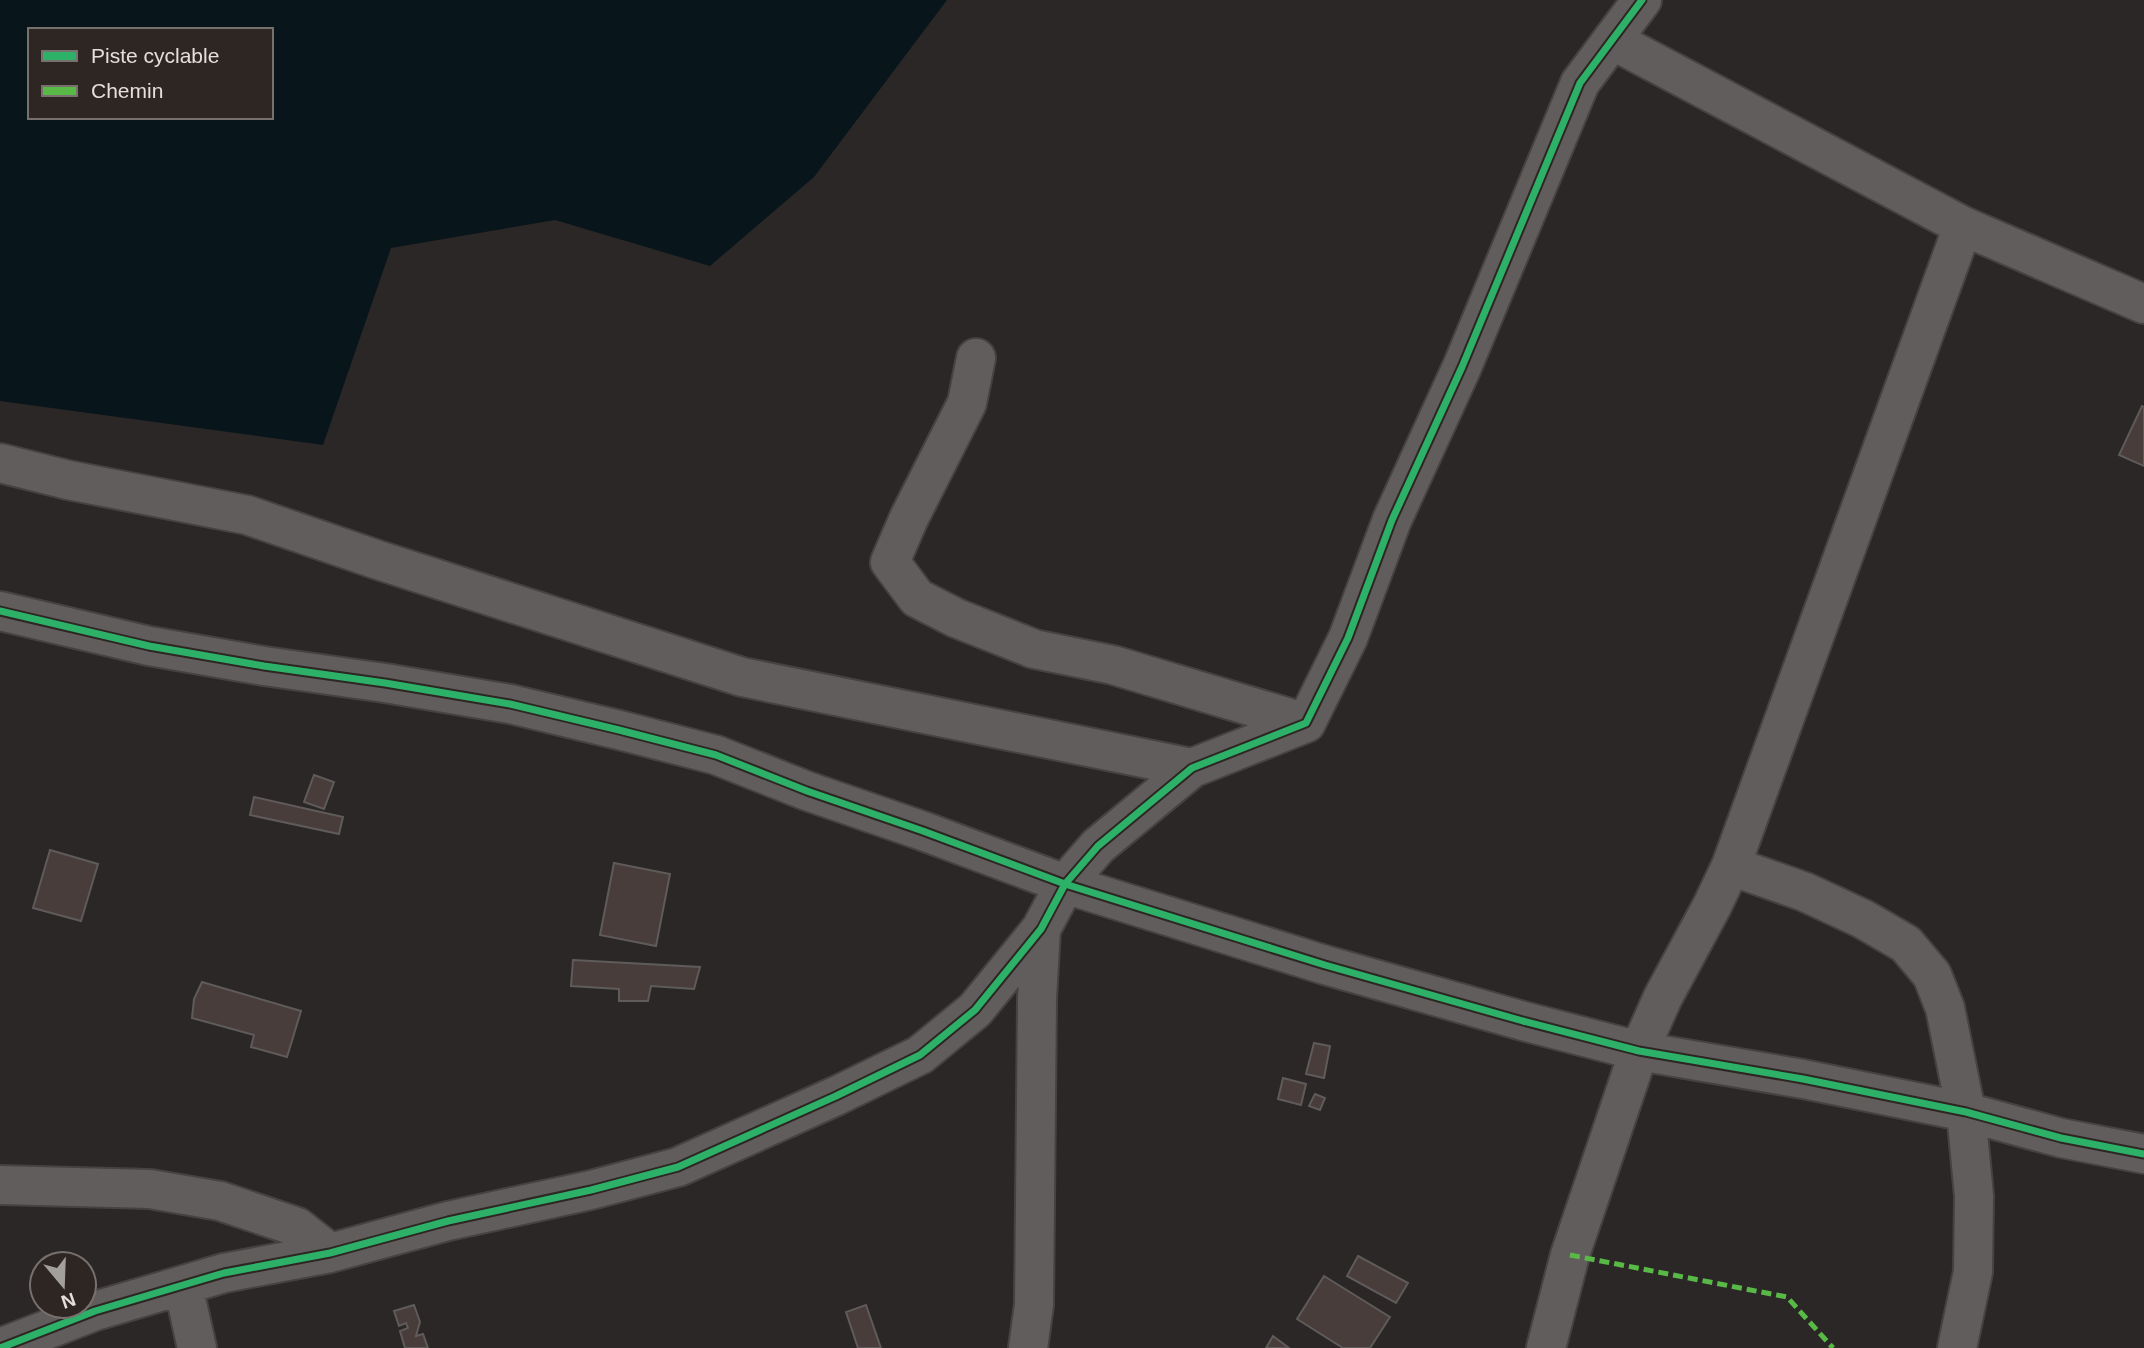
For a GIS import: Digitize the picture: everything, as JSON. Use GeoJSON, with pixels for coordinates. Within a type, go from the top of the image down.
{"type":"FeatureCollection","features":[{"type":"Feature","properties":{"kind":"street"},"geometry":{"type":"LineString","coordinates":[[0,1348],[95,1311],[224,1273],[330,1253],[448,1221],[591,1190],[678,1167],[920,1055],[975,1010],[1041,929],[1065,884],[1098,846],[1192,768],[1306,723],[1348,638],[1392,520],[1462,367],[1580,83],[1642,0]]}},
{"type":"Feature","properties":{"kind":"street"},"geometry":{"type":"LineString","coordinates":[[1612,40],[1963,226],[2144,303]]}},
{"type":"Feature","properties":{"kind":"street"},"geometry":{"type":"LineString","coordinates":[[1546,1348],[1570,1255],[1639,1051],[1663,997],[1731,866],[1963,226]]}},
{"type":"Feature","properties":{"kind":"street"},"geometry":{"type":"LineString","coordinates":[[976,358],[967,403],[890,562],[917,598],[956,618],[1034,649],[1112,665],[1306,723]]}},
{"type":"Feature","properties":{"kind":"street"},"geometry":{"type":"LineString","coordinates":[[0,463],[68,480],[247,515],[742,677],[1192,768]]}},
{"type":"Feature","properties":{"kind":"street"},"geometry":{"type":"LineString","coordinates":[[0,611],[149,646],[264,667],[385,683],[510,704],[619,730],[716,755],[807,791],[1065,884],[1325,965],[1523,1021],[1639,1051],[1803,1079],[1966,1112],[2061,1138],[2144,1154]]}},
{"type":"Feature","properties":{"kind":"street"},"geometry":{"type":"LineString","coordinates":[[1731,866],[1805,892],[1863,919],[1906,944],[1932,975],[1945,1008],[1966,1112],[1974,1196],[1973,1272],[1957,1348]]}},
{"type":"Feature","properties":{"kind":"street"},"geometry":{"type":"LineString","coordinates":[[1028,1348],[1034,1305],[1037,999],[1041,929]]}},
{"type":"Feature","properties":{"kind":"street"},"geometry":{"type":"LineString","coordinates":[[0,1185],[150,1189],[219,1201],[297,1227],[330,1253]]}},
{"type":"Feature","properties":{"kind":"street"},"geometry":{"type":"LineString","coordinates":[[183,1284],[197,1348]]}},
{"type":"Feature","properties":{"kind":"shaded area"},"geometry":{"type":"Polygon","coordinates":[[[0,0],[947,0],[814,177],[710,266],[555,220],[391,248],[323,445],[0,401],[0,0]]]}},
{"type":"Feature","properties":{"kind":"building"},"geometry":{"type":"Polygon","coordinates":[[[2142,406],[2144,407],[2144,466],[2119,455],[2142,406]]]}},
{"type":"Feature","properties":{"kind":"building"},"geometry":{"type":"Polygon","coordinates":[[[314,775],[334,782],[324,809],[304,802],[314,775]]]}},
{"type":"Feature","properties":{"kind":"building"},"geometry":{"type":"Polygon","coordinates":[[[254,797],[343,817],[339,834],[250,815],[254,797]]]}},
{"type":"Feature","properties":{"kind":"building"},"geometry":{"type":"Polygon","coordinates":[[[50,850],[98,864],[81,921],[33,908],[50,850]]]}},
{"type":"Feature","properties":{"kind":"building"},"geometry":{"type":"Polygon","coordinates":[[[614,863],[670,874],[656,946],[600,935],[614,863]]]}},
{"type":"Feature","properties":{"kind":"building"},"geometry":{"type":"Polygon","coordinates":[[[573,960],[700,967],[694,989],[651,986],[648,1001],[619,1001],[619,989],[571,986],[573,960]]]}},
{"type":"Feature","properties":{"kind":"building"},"geometry":{"type":"Polygon","coordinates":[[[202,982],[301,1011],[287,1057],[251,1047],[254,1035],[192,1018],[194,999],[202,982]]]}},
{"type":"Feature","properties":{"kind":"building"},"geometry":{"type":"Polygon","coordinates":[[[1314,1043],[1330,1046],[1324,1078],[1306,1074],[1314,1043]]]}},
{"type":"Feature","properties":{"kind":"building"},"geometry":{"type":"Polygon","coordinates":[[[1283,1078],[1306,1084],[1301,1105],[1278,1099],[1283,1078]]]}},
{"type":"Feature","properties":{"kind":"building"},"geometry":{"type":"Polygon","coordinates":[[[1315,1094],[1325,1098],[1320,1110],[1309,1106],[1315,1094]]]}},
{"type":"Feature","properties":{"kind":"building"},"geometry":{"type":"Polygon","coordinates":[[[1358,1256],[1408,1283],[1396,1303],[1347,1276],[1358,1256]]]}},
{"type":"Feature","properties":{"kind":"building"},"geometry":{"type":"Polygon","coordinates":[[[1324,1276],[1390,1317],[1370,1348],[1343,1348],[1297,1319],[1324,1276]]]}},
{"type":"Feature","properties":{"kind":"building"},"geometry":{"type":"Polygon","coordinates":[[[414,1305],[420,1322],[416,1336],[423,1334],[428,1348],[405,1348],[400,1331],[408,1328],[406,1323],[399,1326],[394,1311],[414,1305]]]}},
{"type":"Feature","properties":{"kind":"building"},"geometry":{"type":"Polygon","coordinates":[[[866,1305],[881,1348],[858,1348],[846,1312],[866,1305]]]}},
{"type":"Feature","properties":{"kind":"building"},"geometry":{"type":"Polygon","coordinates":[[[1273,1336],[1289,1348],[1266,1348],[1273,1336]]]}},
{"type":"Feature","properties":{"kind":"marked path"},"geometry":{"type":"LineString","coordinates":[[1570,1255],[1787,1297],[1833,1348]]}},
{"type":"Feature","properties":{"kind":"cycle path"},"geometry":{"type":"LineString","coordinates":[[0,1348],[95,1311],[224,1273],[330,1253],[448,1221],[591,1190],[678,1167],[920,1055],[975,1010],[1041,929],[1065,884],[1098,846],[1192,768],[1306,723],[1348,638],[1392,520],[1462,367],[1580,83],[1642,0]]}},
{"type":"Feature","properties":{"kind":"cycle path"},"geometry":{"type":"LineString","coordinates":[[0,611],[149,646],[510,704],[619,730],[716,755],[807,791],[1065,884],[1325,965],[1523,1021],[1639,1051],[1803,1079],[1966,1112],[2061,1138],[2144,1154]]}}]}
